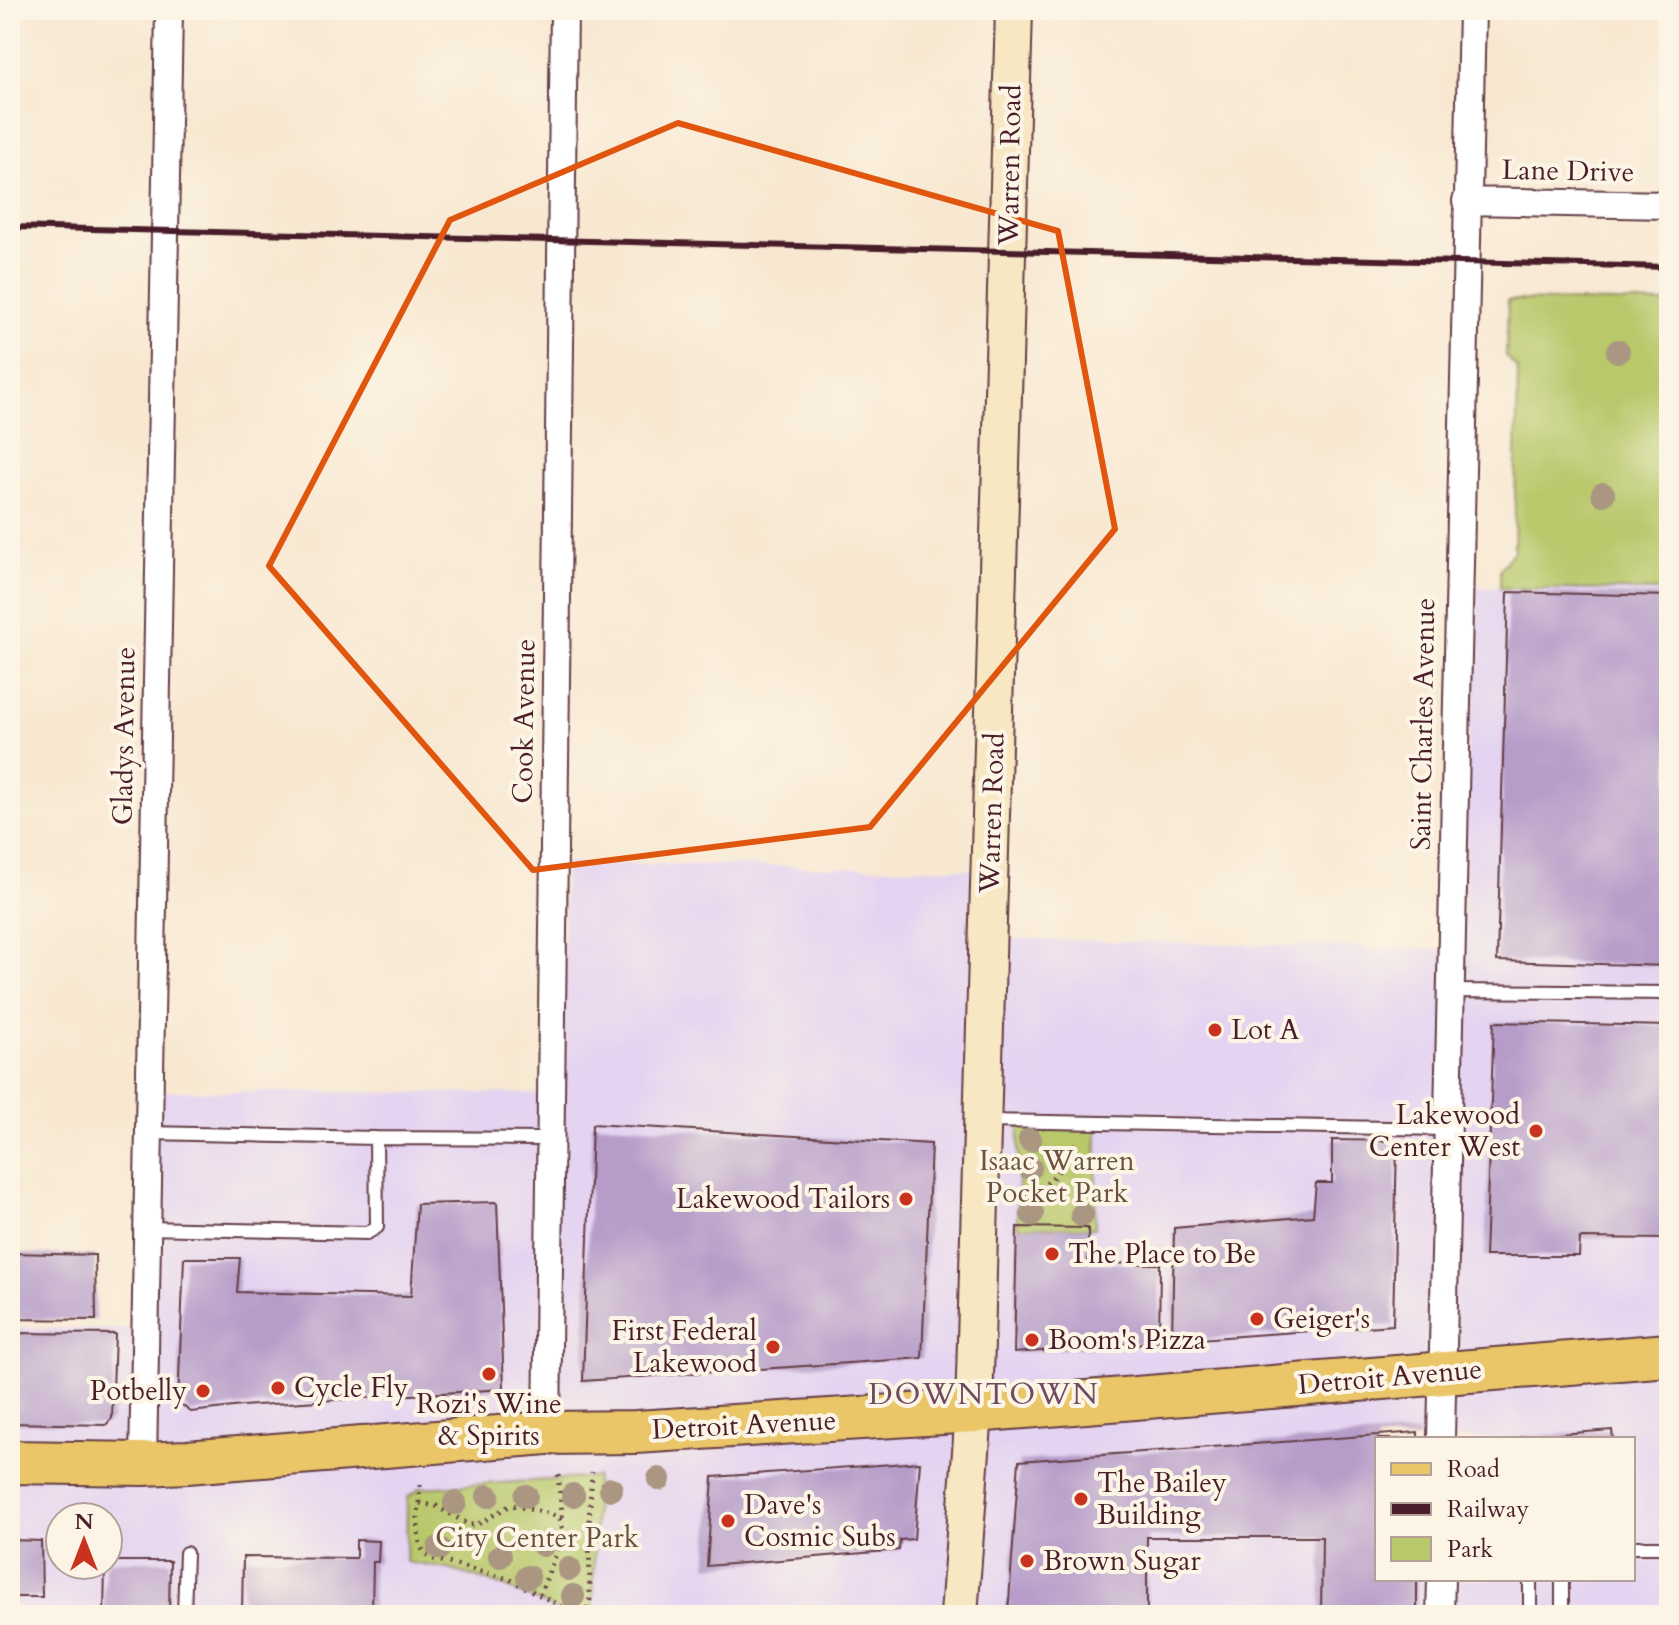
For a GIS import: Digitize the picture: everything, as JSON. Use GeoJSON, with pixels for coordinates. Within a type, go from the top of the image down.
{"type":"FeatureCollection","features":[{"type":"Feature","properties":{"kind":"main road","name":"Warren Road"},"geometry":{"type":"LineString","coordinates":[[959,1615],[974,1411],[1014,10]]}},
{"type":"Feature","properties":{"kind":"main road","name":"Detroit Avenue"},"geometry":{"type":"LineString","coordinates":[[10,1462],[143,1464],[547,1433],[636,1432],[974,1411],[1669,1355]]}},
{"type":"Feature","properties":{"kind":"street","name":"Gladys Avenue"},"geometry":{"type":"LineString","coordinates":[[143,1464],[169,10]]}},
{"type":"Feature","properties":{"kind":"street","name":"Cook Avenue"},"geometry":{"type":"LineString","coordinates":[[547,1433],[564,10]]}},
{"type":"Feature","properties":{"kind":"street","name":"Saint Charles Avenue"},"geometry":{"type":"LineString","coordinates":[[1441,1437],[1472,10]]}},
{"type":"Feature","properties":{"kind":"street","name":"Lane Drive"},"geometry":{"type":"LineString","coordinates":[[1466,201],[1669,205]]}},
{"type":"Feature","properties":{"kind":"street"},"geometry":{"type":"LineString","coordinates":[[1440,1615],[1441,1581]]}},
{"type":"Feature","properties":{"kind":"lane"},"geometry":{"type":"LineString","coordinates":[[1449,991],[1669,993]]}},
{"type":"Feature","properties":{"kind":"lane"},"geometry":{"type":"LineString","coordinates":[[983,1121],[1446,1129]]}},
{"type":"Feature","properties":{"kind":"lane"},"geometry":{"type":"LineString","coordinates":[[148,1133],[552,1139]]}},
{"type":"Feature","properties":{"kind":"lane"},"geometry":{"type":"LineString","coordinates":[[146,1228],[367,1233],[377,1227],[376,1138]]}},
{"type":"Feature","properties":{"kind":"lane"},"geometry":{"type":"LineString","coordinates":[[1635,1547],[1669,1547]]}},
{"type":"Feature","properties":{"kind":"lane"},"geometry":{"type":"LineString","coordinates":[[184,1615],[186,1553]]}},
{"type":"Feature","properties":{"kind":"lane"},"geometry":{"type":"LineString","coordinates":[[1530,1581],[1530,1615]]}},
{"type":"Feature","properties":{"kind":"lane"},"geometry":{"type":"LineString","coordinates":[[1562,1581],[1562,1615]]}},
{"type":"Feature","properties":{"kind":"path"},"geometry":{"type":"LineString","coordinates":[[1009,1203],[1035,1193],[1051,1180],[1063,1167],[1090,1123]]}},
{"type":"Feature","properties":{"kind":"path"},"geometry":{"type":"LineString","coordinates":[[420,1485],[419,1543],[424,1554],[509,1579],[578,1615],[586,1611],[590,1599],[592,1472]]}},
{"type":"Feature","properties":{"kind":"path"},"geometry":{"type":"LineString","coordinates":[[540,1594],[558,1553],[564,1527],[558,1475]]}},
{"type":"Feature","properties":{"kind":"path"},"geometry":{"type":"LineString","coordinates":[[420,1503],[436,1506],[470,1525],[478,1524],[511,1505],[528,1507],[551,1514],[560,1519],[564,1527]]}},
{"type":"Feature","properties":{"kind":"highlighted area"},"geometry":{"type":"Polygon","coordinates":[[[678,123],[1058,231],[1115,529],[870,827],[533,870],[269,566],[450,220],[678,123]]]}},
{"type":"Feature","properties":{"kind":"shaded area"},"geometry":{"type":"Polygon","coordinates":[[[1472,587],[1669,592],[1669,1615],[10,1615],[10,1328],[154,1329],[158,1091],[560,1094],[565,863],[978,869],[978,938],[1463,950],[1472,587]]]}},
{"type":"Feature","properties":{"kind":"green space"},"geometry":{"type":"Polygon","coordinates":[[[1508,300],[1669,303],[1669,591],[1500,588],[1500,569],[1514,551],[1518,370],[1506,356],[1508,300]]]}},
{"type":"Feature","properties":{"kind":"green space","name":"Isaac Warren Pocket Park"},"geometry":{"type":"Polygon","coordinates":[[[1019,1126],[1097,1128],[1095,1228],[1017,1227],[1019,1126]]]}},
{"type":"Feature","properties":{"kind":"green space","name":"City Center Park"},"geometry":{"type":"Polygon","coordinates":[[[596,1477],[593,1615],[568,1615],[498,1584],[448,1569],[406,1562],[407,1498],[420,1488],[596,1477]]]}},
{"type":"Feature","properties":{"kind":"building"},"geometry":{"type":"Polygon","coordinates":[[[1508,592],[1669,596],[1669,966],[1497,961],[1508,592]]]}},
{"type":"Feature","properties":{"kind":"building"},"geometry":{"type":"Polygon","coordinates":[[[1494,1022],[1669,1026],[1669,1239],[1580,1238],[1579,1256],[1485,1256],[1494,1022]]]}},
{"type":"Feature","properties":{"kind":"building"},"geometry":{"type":"Polygon","coordinates":[[[592,1124],[931,1144],[922,1358],[583,1381],[592,1124]]]}},
{"type":"Feature","properties":{"kind":"building"},"geometry":{"type":"Polygon","coordinates":[[[1332,1140],[1397,1141],[1393,1325],[1172,1341],[1174,1228],[1313,1216],[1316,1183],[1332,1183],[1332,1140]]]}},
{"type":"Feature","properties":{"kind":"building"},"geometry":{"type":"Polygon","coordinates":[[[497,1202],[504,1389],[191,1412],[178,1402],[184,1258],[240,1258],[237,1292],[411,1296],[417,1204],[497,1202]]]}},
{"type":"Feature","properties":{"kind":"building"},"geometry":{"type":"Polygon","coordinates":[[[1017,1227],[1088,1228],[1088,1263],[1160,1264],[1159,1342],[1014,1353],[1017,1227]]]}},
{"type":"Feature","properties":{"kind":"building"},"geometry":{"type":"Polygon","coordinates":[[[10,1253],[95,1255],[96,1320],[10,1319],[10,1253]]]}},
{"type":"Feature","properties":{"kind":"building"},"geometry":{"type":"Polygon","coordinates":[[[10,1333],[115,1334],[112,1418],[106,1425],[10,1423],[10,1333]]]}},
{"type":"Feature","properties":{"kind":"building"},"geometry":{"type":"Polygon","coordinates":[[[1612,1430],[1613,1437],[1520,1437],[1612,1430]]]}},
{"type":"Feature","properties":{"kind":"building"},"geometry":{"type":"Polygon","coordinates":[[[1418,1432],[1418,1437],[1375,1437],[1375,1581],[1417,1581],[1417,1615],[1321,1615],[1322,1537],[1147,1537],[1147,1615],[1008,1615],[1019,1461],[1418,1432]]]}},
{"type":"Feature","properties":{"kind":"building"},"geometry":{"type":"Polygon","coordinates":[[[920,1462],[914,1539],[900,1540],[899,1550],[707,1566],[713,1477],[920,1462]]]}},
{"type":"Feature","properties":{"kind":"building"},"geometry":{"type":"Polygon","coordinates":[[[10,1540],[41,1541],[42,1597],[10,1597],[10,1540]]]}},
{"type":"Feature","properties":{"kind":"building"},"geometry":{"type":"Polygon","coordinates":[[[356,1540],[379,1541],[378,1562],[373,1562],[372,1615],[242,1615],[243,1557],[356,1558],[356,1540]]]}},
{"type":"Feature","properties":{"kind":"building"},"geometry":{"type":"Polygon","coordinates":[[[124,1561],[170,1561],[169,1615],[104,1615],[105,1581],[124,1581],[124,1561]]]}},
{"type":"Feature","properties":{"kind":"building"},"geometry":{"type":"Polygon","coordinates":[[[1662,1606],[1669,1606],[1669,1615],[1661,1615],[1662,1606]]]}},
{"type":"Feature","properties":{"kind":"railway"},"geometry":{"type":"LineString","coordinates":[[10,227],[1669,267]]}},
{"type":"Feature","properties":{"kind":"place","name":"Lot A"},"geometry":{"type":"Point","coordinates":[1215,1030]}},
{"type":"Feature","properties":{"kind":"place","name":"Lakewood Center West"},"geometry":{"type":"Point","coordinates":[1536,1131]}},
{"type":"Feature","properties":{"kind":"place","name":"Lakewood Tailors"},"geometry":{"type":"Point","coordinates":[906,1199]}},
{"type":"Feature","properties":{"kind":"place","name":"The Place to Be"},"geometry":{"type":"Point","coordinates":[1052,1254]}},
{"type":"Feature","properties":{"kind":"place","name":"Geiger's"},"geometry":{"type":"Point","coordinates":[1257,1319]}},
{"type":"Feature","properties":{"kind":"place","name":"Boom's Pizza"},"geometry":{"type":"Point","coordinates":[1032,1340]}},
{"type":"Feature","properties":{"kind":"place","name":"First Federal Lakewood"},"geometry":{"type":"Point","coordinates":[773,1347]}},
{"type":"Feature","properties":{"kind":"place","name":"Rozi's Wine & Spirits"},"geometry":{"type":"Point","coordinates":[489,1374]}},
{"type":"Feature","properties":{"kind":"place","name":"Cycle Fly"},"geometry":{"type":"Point","coordinates":[278,1388]}},
{"type":"Feature","properties":{"kind":"place","name":"Potbelly"},"geometry":{"type":"Point","coordinates":[203,1391]}},
{"type":"Feature","properties":{"kind":"place","name":"The Bailey Building"},"geometry":{"type":"Point","coordinates":[1081,1499]}},
{"type":"Feature","properties":{"kind":"place","name":"Dave's Cosmic Subs"},"geometry":{"type":"Point","coordinates":[728,1521]}},
{"type":"Feature","properties":{"kind":"place","name":"Brown Sugar"},"geometry":{"type":"Point","coordinates":[1027,1561]}},
{"type":"Feature","properties":{"kind":"district","name":"DOWNTOWN"},"geometry":{"type":"Point","coordinates":[984,1394]}}]}
